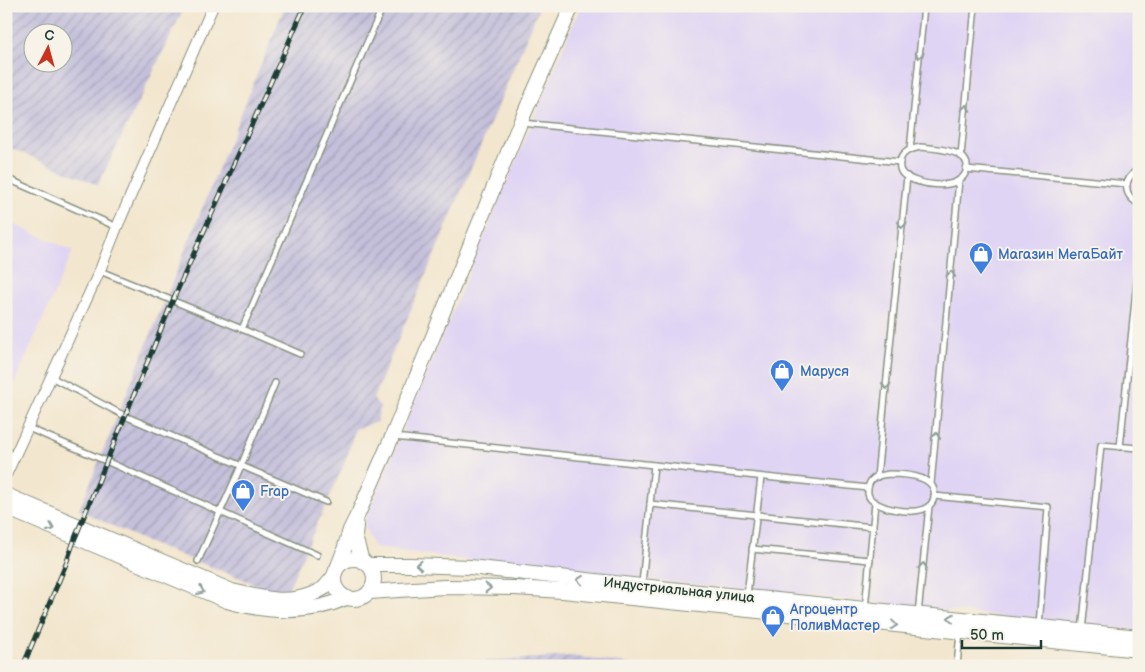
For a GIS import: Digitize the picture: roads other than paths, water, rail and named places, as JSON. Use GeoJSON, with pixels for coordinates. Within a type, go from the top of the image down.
{"type":"FeatureCollection","features":[{"type":"Feature","properties":{"kind":"street"},"geometry":{"type":"LineString","coordinates":[[6,475],[100,270],[213,6]]}},
{"type":"Feature","properties":{"kind":"street"},"geometry":{"type":"LineString","coordinates":[[229,596],[276,600],[300,598],[323,590],[336,571],[343,562],[355,559],[365,563],[373,571],[373,586],[370,592],[363,597],[346,598],[339,593],[334,585],[336,571],[344,553],[350,530],[392,437],[520,122],[572,6]]}},
{"type":"Feature","properties":{"kind":"street"},"geometry":{"type":"LineString","coordinates":[[6,495],[127,553]]}},
{"type":"Feature","properties":{"kind":"street"},"geometry":{"type":"LineString","coordinates":[[6,508],[127,553],[229,596],[249,607],[293,610],[333,604],[346,598]]}},
{"type":"Feature","properties":{"kind":"street"},"geometry":{"type":"LineString","coordinates":[[359,512],[355,537],[365,563]]}},
{"type":"Feature","properties":{"kind":"street","name":"Индустриальная улица"},"geometry":{"type":"LineString","coordinates":[[365,563],[470,568],[641,593],[864,616],[1082,631],[1138,648]]}},
{"type":"Feature","properties":{"kind":"street","name":"Индустриальная улица"},"geometry":{"type":"LineString","coordinates":[[370,592],[444,588],[515,588],[747,597],[864,616]]}},
{"type":"Feature","properties":{"kind":"street","name":"Индустриальная улица"},"geometry":{"type":"LineString","coordinates":[[917,621],[960,632],[1138,648]]}},
{"type":"Feature","properties":{"kind":"lane"},"geometry":{"type":"LineString","coordinates":[[242,329],[383,6]]}},
{"type":"Feature","properties":{"kind":"lane"},"geometry":{"type":"LineString","coordinates":[[910,150],[924,6]]}},
{"type":"Feature","properties":{"kind":"lane"},"geometry":{"type":"LineString","coordinates":[[962,156],[975,6]]}},
{"type":"Feature","properties":{"kind":"lane"},"geometry":{"type":"LineString","coordinates":[[520,122],[900,162]]}},
{"type":"Feature","properties":{"kind":"lane"},"geometry":{"type":"LineString","coordinates":[[921,148],[936,148],[962,156],[967,165],[966,172],[959,180],[952,183],[926,183],[912,179],[902,174],[899,167],[900,158],[906,152],[921,148]]}},
{"type":"Feature","properties":{"kind":"lane"},"geometry":{"type":"LineString","coordinates":[[966,169],[1127,184]]}},
{"type":"Feature","properties":{"kind":"lane"},"geometry":{"type":"LineString","coordinates":[[1139,169],[1131,174],[1127,184],[1127,191],[1131,199],[1139,204]]}},
{"type":"Feature","properties":{"kind":"lane"},"geometry":{"type":"LineString","coordinates":[[877,477],[907,176]]}},
{"type":"Feature","properties":{"kind":"lane"},"geometry":{"type":"LineString","coordinates":[[6,178],[117,227]]}},
{"type":"Feature","properties":{"kind":"lane"},"geometry":{"type":"LineString","coordinates":[[931,484],[959,180]]}},
{"type":"Feature","properties":{"kind":"lane"},"geometry":{"type":"LineString","coordinates":[[1120,447],[1139,261]]}},
{"type":"Feature","properties":{"kind":"lane"},"geometry":{"type":"LineString","coordinates":[[100,270],[300,354]]}},
{"type":"Feature","properties":{"kind":"lane"},"geometry":{"type":"LineString","coordinates":[[51,377],[125,416],[326,502]]}},
{"type":"Feature","properties":{"kind":"lane"},"geometry":{"type":"LineString","coordinates":[[198,561],[241,466],[275,383]]}},
{"type":"Feature","properties":{"kind":"lane"},"geometry":{"type":"LineString","coordinates":[[28,428],[317,555]]}},
{"type":"Feature","properties":{"kind":"lane"},"geometry":{"type":"LineString","coordinates":[[392,437],[868,488]]}},
{"type":"Feature","properties":{"kind":"lane"},"geometry":{"type":"LineString","coordinates":[[1082,631],[1102,445],[1139,448]]}},
{"type":"Feature","properties":{"kind":"lane"},"geometry":{"type":"LineString","coordinates":[[641,593],[654,465]]}},
{"type":"Feature","properties":{"kind":"lane"},"geometry":{"type":"LineString","coordinates":[[917,621],[930,506],[935,492],[931,484],[925,480],[904,474],[889,474],[877,477],[869,484],[868,493],[871,500],[880,506],[908,511],[921,510],[930,506]]}},
{"type":"Feature","properties":{"kind":"lane"},"geometry":{"type":"LineString","coordinates":[[747,597],[761,477]]}},
{"type":"Feature","properties":{"kind":"lane"},"geometry":{"type":"LineString","coordinates":[[934,496],[1048,507],[1038,627]]}},
{"type":"Feature","properties":{"kind":"lane"},"geometry":{"type":"LineString","coordinates":[[864,616],[875,502]]}},
{"type":"Feature","properties":{"kind":"lane"},"geometry":{"type":"LineString","coordinates":[[650,504],[872,527]]}},
{"type":"Feature","properties":{"kind":"lane"},"geometry":{"type":"LineString","coordinates":[[752,549],[870,560]]}},
{"type":"Feature","properties":{"kind":"lane"},"geometry":{"type":"LineString","coordinates":[[957,666],[960,632]]}},
{"type":"Feature","properties":{"kind":"railway"},"geometry":{"type":"LineString","coordinates":[[23,666],[173,300],[305,6]]}},
{"type":"Feature","properties":{"kind":"place","name":"Магазин МегаБайт"},"geometry":{"type":"Point","coordinates":[981,275]}},
{"type":"Feature","properties":{"kind":"place","name":"Маруся"},"geometry":{"type":"Point","coordinates":[782,392]}},
{"type":"Feature","properties":{"kind":"place","name":"Frap"},"geometry":{"type":"Point","coordinates":[243,512]}},
{"type":"Feature","properties":{"kind":"place","name":"Агроцентр ПоливМастер"},"geometry":{"type":"Point","coordinates":[773,638]}}]}
